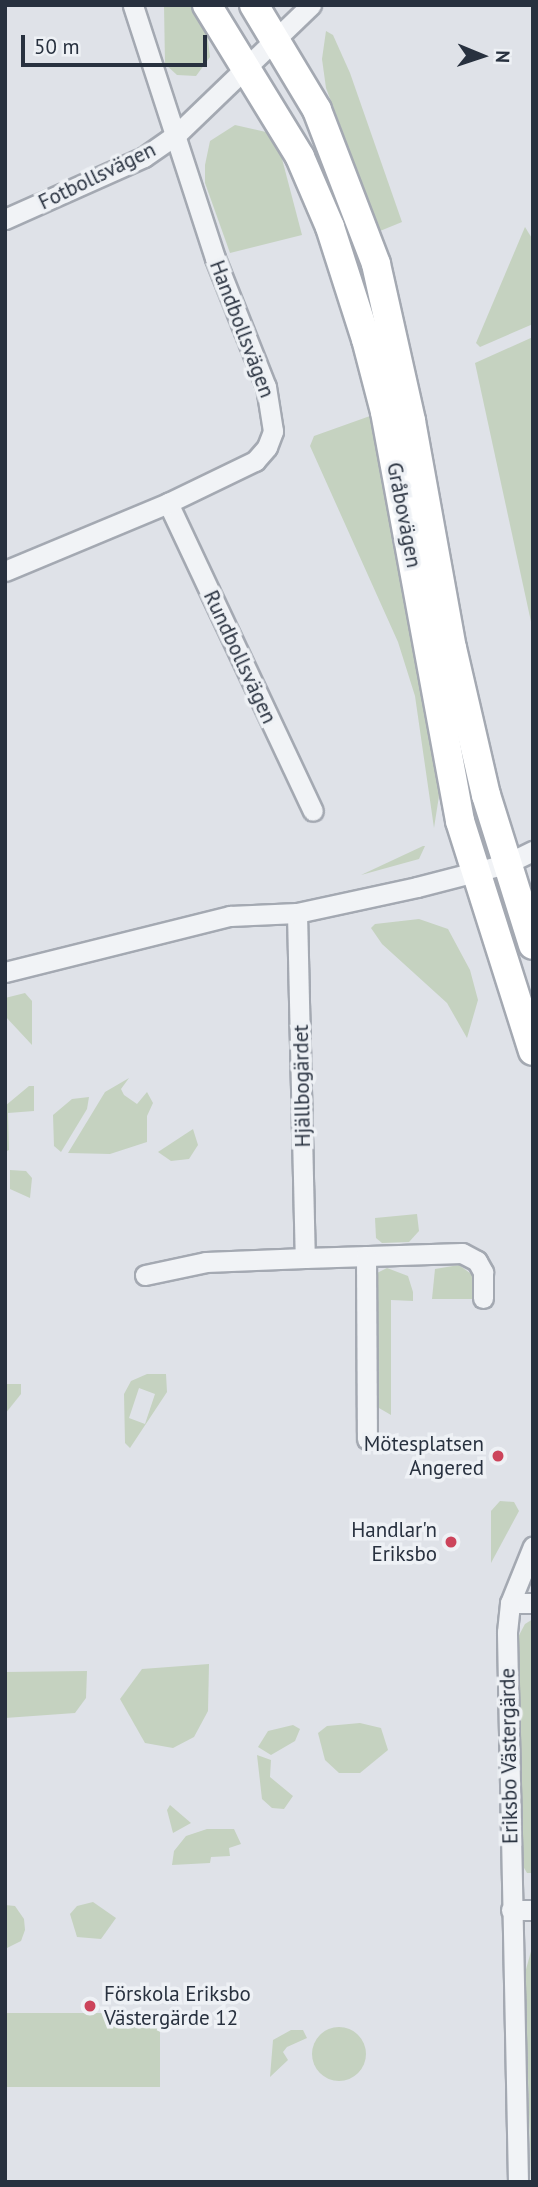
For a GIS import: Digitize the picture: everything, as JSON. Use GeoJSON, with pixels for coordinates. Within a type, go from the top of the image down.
{"type":"FeatureCollection","features":[{"type":"Feature","properties":{"kind":"main road","name":"Gråbovägen"},"geometry":{"type":"LineString","coordinates":[[207,5],[248,66],[315,190],[366,339],[385,412],[473,874],[533,1051]]}},
{"type":"Feature","properties":{"kind":"main road","name":"Gråbovägen"},"geometry":{"type":"LineString","coordinates":[[254,5],[323,123],[376,264],[411,421],[452,648],[506,864],[533,945]]}},
{"type":"Feature","properties":{"kind":"street","name":"Handbollsvägen"},"geometry":{"type":"LineString","coordinates":[[5,571],[168,503],[255,461],[267,447],[272,431],[266,387],[215,258],[133,5]]}},
{"type":"Feature","properties":{"kind":"street","name":"Fotbollsvägen"},"geometry":{"type":"LineString","coordinates":[[5,219],[144,157],[177,134],[311,5]]}},
{"type":"Feature","properties":{"kind":"street","name":"Rundbollsvägen"},"geometry":{"type":"LineString","coordinates":[[168,503],[313,811]]}},
{"type":"Feature","properties":{"kind":"street"},"geometry":{"type":"LineString","coordinates":[[5,972],[230,916],[297,913],[473,874],[506,864],[533,851]]}},
{"type":"Feature","properties":{"kind":"street","name":"Hjällbogärdet"},"geometry":{"type":"LineString","coordinates":[[297,913],[305,1258]]}},
{"type":"Feature","properties":{"kind":"street"},"geometry":{"type":"LineString","coordinates":[[145,1275],[206,1262],[462,1253],[477,1261],[483,1272],[483,1298]]}},
{"type":"Feature","properties":{"kind":"street"},"geometry":{"type":"LineString","coordinates":[[366,1256],[368,1440]]}},
{"type":"Feature","properties":{"kind":"street","name":"Eriksbo Västergärde"},"geometry":{"type":"LineString","coordinates":[[518,2182],[511,1910],[510,1603],[533,1546]]}},
{"type":"Feature","properties":{"kind":"street"},"geometry":{"type":"LineString","coordinates":[[510,1603],[533,1603]]}},
{"type":"Feature","properties":{"kind":"street"},"geometry":{"type":"LineString","coordinates":[[511,1910],[533,1910]]}},
{"type":"Feature","properties":{"kind":"green space"},"geometry":{"type":"Polygon","coordinates":[[[164,5],[191,5],[207,32],[210,57],[196,76],[177,75],[165,64],[164,5]]]}},
{"type":"Feature","properties":{"kind":"green space"},"geometry":{"type":"Polygon","coordinates":[[[326,31],[333,35],[350,73],[402,222],[380,231],[326,88],[322,59],[326,31]]]}},
{"type":"Feature","properties":{"kind":"green space"},"geometry":{"type":"Polygon","coordinates":[[[235,125],[266,132],[272,138],[281,155],[302,235],[230,253],[205,183],[205,165],[210,141],[235,125]]]}},
{"type":"Feature","properties":{"kind":"green space"},"geometry":{"type":"Polygon","coordinates":[[[525,227],[533,240],[533,324],[480,347],[476,343],[525,227]]]}},
{"type":"Feature","properties":{"kind":"green space"},"geometry":{"type":"Polygon","coordinates":[[[533,337],[533,631],[475,363],[533,337]]]}},
{"type":"Feature","properties":{"kind":"green space"},"geometry":{"type":"Polygon","coordinates":[[[370,416],[445,794],[439,796],[434,828],[415,696],[398,642],[310,446],[314,436],[370,416]]]}},
{"type":"Feature","properties":{"kind":"green space"},"geometry":{"type":"Polygon","coordinates":[[[423,846],[419,859],[361,875],[423,846]]]}},
{"type":"Feature","properties":{"kind":"green space"},"geometry":{"type":"Polygon","coordinates":[[[419,919],[448,929],[470,970],[478,1000],[467,1038],[447,1003],[382,944],[371,928],[375,924],[419,919]]]}},
{"type":"Feature","properties":{"kind":"green space"},"geometry":{"type":"Polygon","coordinates":[[[25,993],[32,1001],[32,1045],[5,1016],[5,998],[25,993]]]}},
{"type":"Feature","properties":{"kind":"green space"},"geometry":{"type":"Polygon","coordinates":[[[129,1078],[121,1089],[124,1095],[137,1104],[147,1092],[153,1103],[147,1116],[147,1142],[110,1154],[68,1153],[105,1092],[129,1078]]]}},
{"type":"Feature","properties":{"kind":"green space"},"geometry":{"type":"Polygon","coordinates":[[[29,1086],[34,1086],[34,1111],[8,1113],[9,1150],[5,1152],[5,1106],[29,1086]]]}},
{"type":"Feature","properties":{"kind":"green space"},"geometry":{"type":"Polygon","coordinates":[[[89,1097],[87,1109],[61,1152],[54,1146],[53,1115],[72,1099],[89,1097]]]}},
{"type":"Feature","properties":{"kind":"green space"},"geometry":{"type":"Polygon","coordinates":[[[193,1129],[198,1145],[189,1159],[171,1161],[158,1152],[193,1129]]]}},
{"type":"Feature","properties":{"kind":"green space"},"geometry":{"type":"Polygon","coordinates":[[[10,1170],[26,1171],[32,1178],[30,1198],[10,1189],[10,1170]]]}},
{"type":"Feature","properties":{"kind":"green space"},"geometry":{"type":"Polygon","coordinates":[[[417,1214],[419,1231],[409,1242],[382,1243],[376,1238],[375,1218],[417,1214]]]}},
{"type":"Feature","properties":{"kind":"green space"},"geometry":{"type":"Polygon","coordinates":[[[459,1265],[474,1276],[476,1299],[432,1299],[435,1269],[459,1265]]]}},
{"type":"Feature","properties":{"kind":"green space"},"geometry":{"type":"Polygon","coordinates":[[[387,1268],[408,1276],[413,1292],[413,1301],[391,1300],[391,1415],[379,1408],[374,1288],[377,1273],[387,1268]]]}},
{"type":"Feature","properties":{"kind":"green space"},"geometry":{"type":"Polygon","coordinates":[[[147,1374],[166,1374],[167,1392],[130,1448],[125,1443],[124,1394],[131,1381],[147,1374]],[[139,1388],[129,1418],[145,1424],[155,1394],[139,1388]]]}},
{"type":"Feature","properties":{"kind":"green space"},"geometry":{"type":"Polygon","coordinates":[[[5,1384],[21,1384],[21,1394],[5,1414],[5,1384]]]}},
{"type":"Feature","properties":{"kind":"green space"},"geometry":{"type":"Polygon","coordinates":[[[500,1501],[514,1502],[519,1511],[491,1563],[491,1511],[500,1501]]]}},
{"type":"Feature","properties":{"kind":"green space"},"geometry":{"type":"Polygon","coordinates":[[[533,1619],[533,1873],[527,1873],[523,1866],[517,1639],[525,1624],[533,1619]]]}},
{"type":"Feature","properties":{"kind":"green space"},"geometry":{"type":"Polygon","coordinates":[[[209,1664],[208,1711],[194,1737],[173,1748],[145,1743],[120,1699],[142,1669],[209,1664]]]}},
{"type":"Feature","properties":{"kind":"green space"},"geometry":{"type":"Polygon","coordinates":[[[87,1671],[86,1698],[75,1713],[5,1718],[5,1672],[87,1671]]]}},
{"type":"Feature","properties":{"kind":"green space"},"geometry":{"type":"Polygon","coordinates":[[[360,1723],[381,1728],[388,1750],[360,1773],[339,1773],[325,1760],[318,1733],[327,1726],[360,1723]]]}},
{"type":"Feature","properties":{"kind":"green space"},"geometry":{"type":"Polygon","coordinates":[[[293,1725],[300,1729],[295,1741],[271,1755],[258,1747],[268,1731],[293,1725]]]}},
{"type":"Feature","properties":{"kind":"green space"},"geometry":{"type":"Polygon","coordinates":[[[257,1755],[271,1760],[270,1777],[293,1796],[284,1809],[272,1808],[262,1799],[257,1755]]]}},
{"type":"Feature","properties":{"kind":"green space"},"geometry":{"type":"Polygon","coordinates":[[[170,1805],[191,1823],[173,1833],[167,1810],[170,1805]]]}},
{"type":"Feature","properties":{"kind":"green space"},"geometry":{"type":"Polygon","coordinates":[[[207,1829],[234,1829],[241,1844],[229,1848],[230,1856],[211,1857],[210,1863],[172,1865],[174,1851],[186,1836],[207,1829]]]}},
{"type":"Feature","properties":{"kind":"green space"},"geometry":{"type":"Polygon","coordinates":[[[93,1902],[116,1918],[101,1939],[77,1937],[70,1914],[77,1906],[93,1902]]]}},
{"type":"Feature","properties":{"kind":"green space"},"geometry":{"type":"Polygon","coordinates":[[[5,1905],[15,1906],[24,1919],[25,1930],[21,1941],[5,1949],[5,1905]]]}},
{"type":"Feature","properties":{"kind":"green space"},"geometry":{"type":"Polygon","coordinates":[[[533,1944],[533,2182],[531,2182],[525,1973],[533,1944]]]}},
{"type":"Feature","properties":{"kind":"green space"},"geometry":{"type":"Polygon","coordinates":[[[5,2013],[160,2013],[160,2087],[5,2087],[5,2013]]]}},
{"type":"Feature","properties":{"kind":"green space"},"geometry":{"type":"Polygon","coordinates":[[[339,2027],[358,2035],[366,2054],[358,2073],[339,2081],[320,2073],[312,2054],[320,2035],[339,2027]]]}},
{"type":"Feature","properties":{"kind":"green space"},"geometry":{"type":"Polygon","coordinates":[[[291,2030],[303,2030],[307,2038],[287,2047],[283,2052],[288,2060],[270,2077],[273,2040],[291,2030]]]}},
{"type":"Feature","properties":{"kind":"place","name":"Mötesplatsen Angered"},"geometry":{"type":"Point","coordinates":[498,1456]}},
{"type":"Feature","properties":{"kind":"place","name":"Handlar'n Eriksbo"},"geometry":{"type":"Point","coordinates":[451,1542]}},
{"type":"Feature","properties":{"kind":"place","name":"Förskola Eriksbo Västergärde 12"},"geometry":{"type":"Point","coordinates":[90,2006]}}]}
